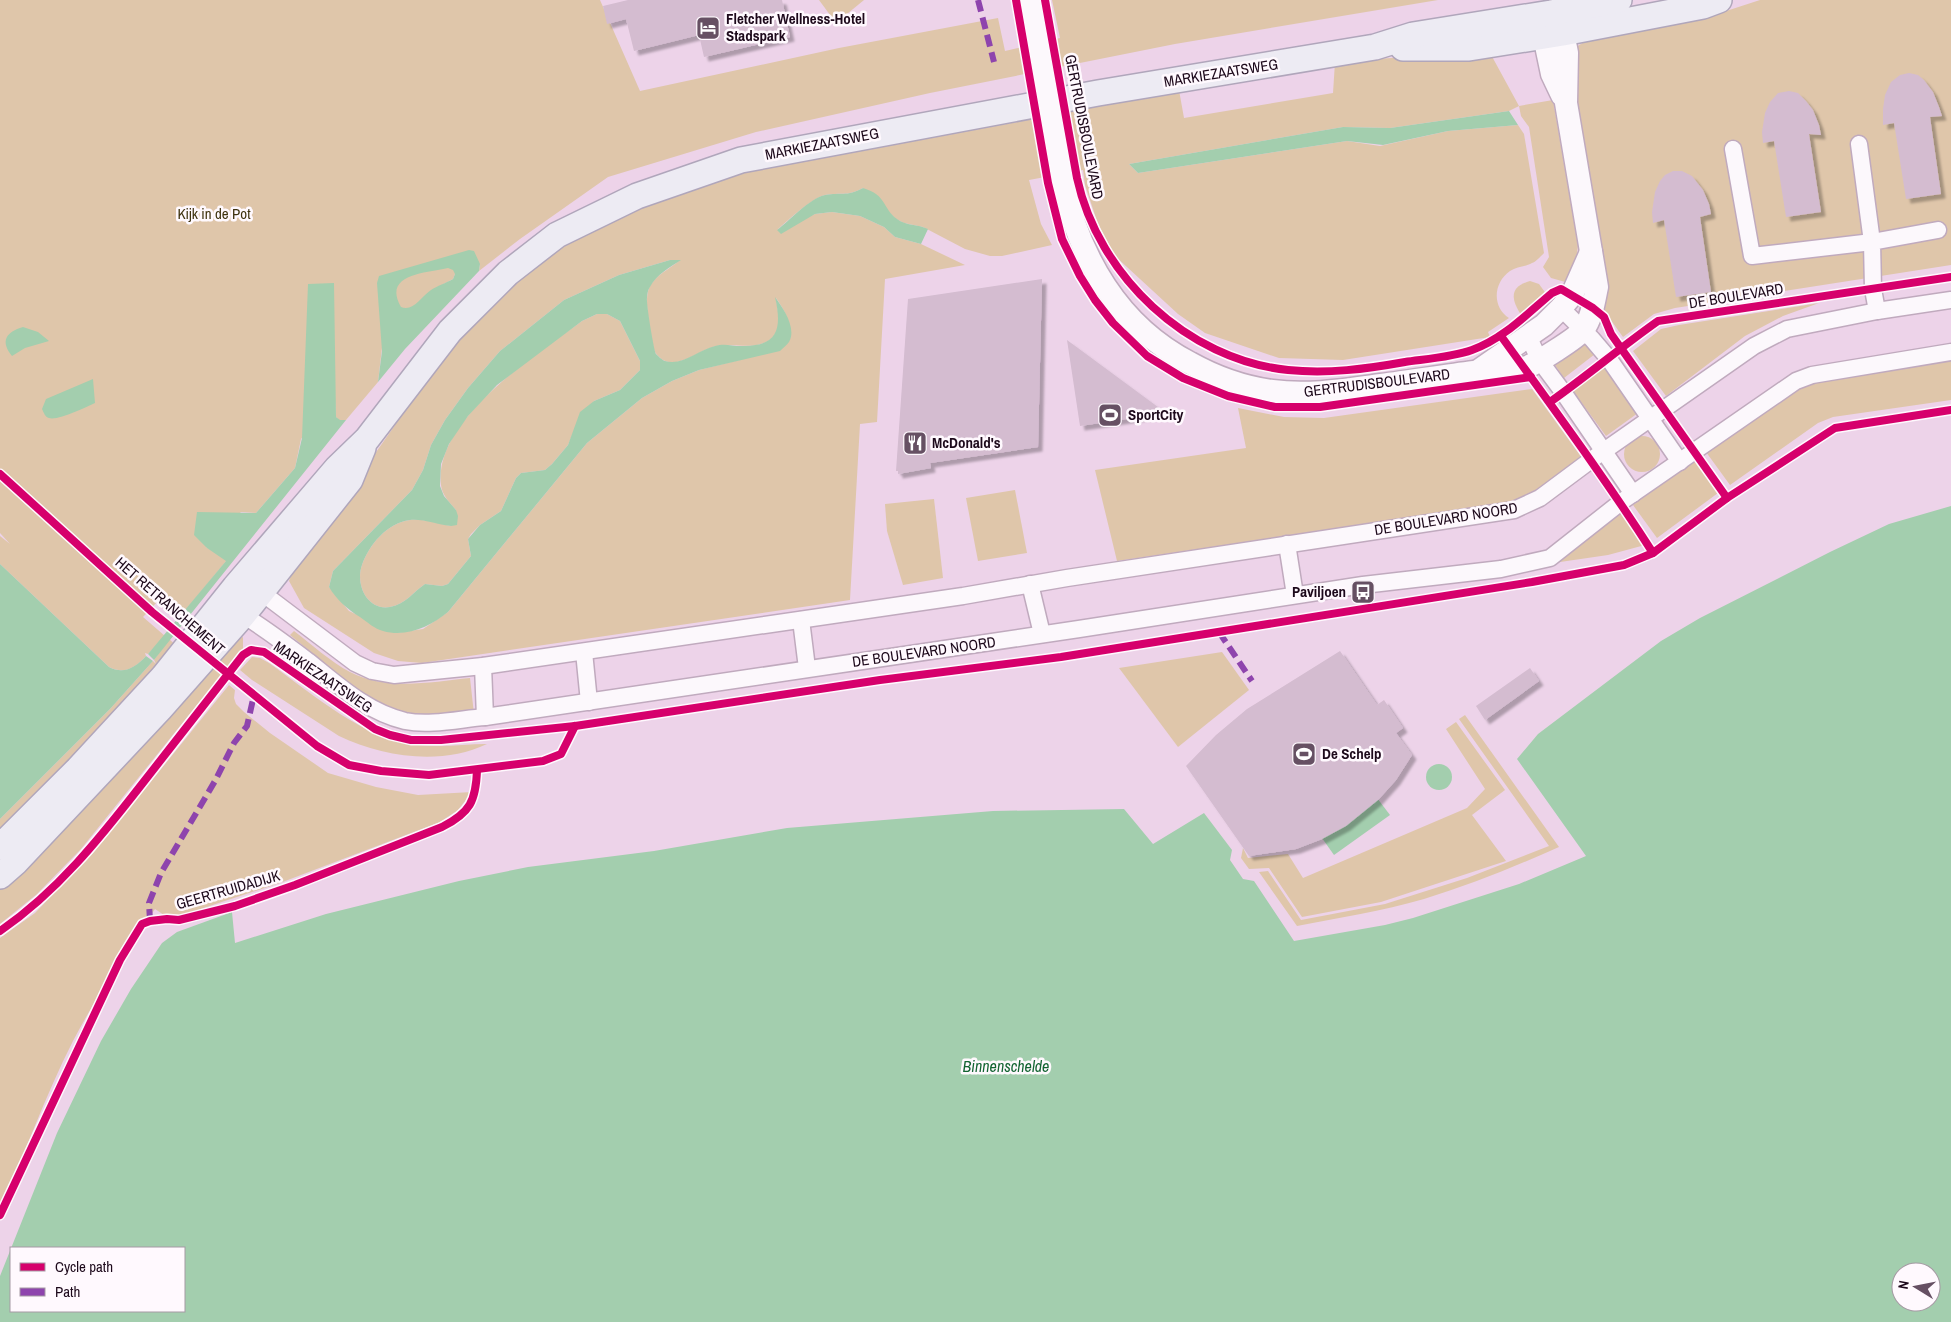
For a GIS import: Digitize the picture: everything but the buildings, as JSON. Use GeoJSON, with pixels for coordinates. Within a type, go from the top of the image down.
{"type":"FeatureCollection","features":[{"type":"Feature","properties":{"kind":"main road","name":"MARKIEZAATSWEG"},"geometry":{"type":"LineString","coordinates":[[1553,27],[1619,0]]}},
{"type":"Feature","properties":{"kind":"main road","name":"MARKIEZAATSWEG"},"geometry":{"type":"LineString","coordinates":[[0,847],[78,769],[163,677],[235,587],[337,468],[367,439],[450,332],[508,273],[558,234],[637,196],[741,160],[1098,93],[1375,47],[1413,35],[1553,27],[1703,6],[1719,0]]}},
{"type":"Feature","properties":{"kind":"main road","name":"MARKIEZAATSWEG"},"geometry":{"type":"LineString","coordinates":[[0,876],[16,862],[160,710],[243,615],[350,480],[367,439]]}},
{"type":"Feature","properties":{"kind":"street","name":"GERTRUDISBOULEVARD"},"geometry":{"type":"LineString","coordinates":[[1030,0],[1062,180],[1075,229],[1099,280],[1120,306],[1153,339],[1189,363],[1229,381],[1271,391],[1322,393],[1478,371],[1525,368],[1540,361],[1583,330]]}},
{"type":"Feature","properties":{"kind":"street"},"geometry":{"type":"LineString","coordinates":[[1553,27],[1552,74],[1566,103],[1596,287],[1593,308],[1583,330]]}},
{"type":"Feature","properties":{"kind":"street"},"geometry":{"type":"LineString","coordinates":[[1858,144],[1872,242],[1873,289],[1877,311]]}},
{"type":"Feature","properties":{"kind":"street"},"geometry":{"type":"LineString","coordinates":[[1733,149],[1752,256],[1872,242],[1938,230]]}},
{"type":"Feature","properties":{"kind":"street","name":"GERTRUDISBOULEVARD"},"geometry":{"type":"LineString","coordinates":[[1478,371],[1544,325],[1561,308],[1572,295],[1591,252]]}},
{"type":"Feature","properties":{"kind":"street"},"geometry":{"type":"LineString","coordinates":[[1597,456],[1754,346],[1787,329],[1877,311],[1951,300]]}},
{"type":"Feature","properties":{"kind":"street"},"geometry":{"type":"LineString","coordinates":[[1561,308],[1608,359],[1652,419],[1680,462]]}},
{"type":"Feature","properties":{"kind":"street"},"geometry":{"type":"LineString","coordinates":[[1528,336],[1540,361],[1564,392],[1597,456],[1627,498],[1796,381],[1812,375],[1951,352]]}},
{"type":"Feature","properties":{"kind":"street","name":"DE BOULEVARD NOORD"},"geometry":{"type":"LineString","coordinates":[[235,587],[262,592],[355,663],[372,671],[394,675],[483,666],[584,652],[992,592],[1030,584],[1514,510],[1540,498],[1597,456]]}},
{"type":"Feature","properties":{"kind":"street","name":"DE BOULEVARD NOORD"},"geometry":{"type":"LineString","coordinates":[[243,615],[269,631],[354,697],[370,707],[406,721],[422,723],[485,717],[1363,585],[1501,568],[1550,558],[1627,498]]}},
{"type":"Feature","properties":{"kind":"street"},"geometry":{"type":"LineString","coordinates":[[1287,544],[1295,595]]}},
{"type":"Feature","properties":{"kind":"street"},"geometry":{"type":"LineString","coordinates":[[1030,584],[1042,634]]}},
{"type":"Feature","properties":{"kind":"street"},"geometry":{"type":"LineString","coordinates":[[235,587],[243,615]]}},
{"type":"Feature","properties":{"kind":"street"},"geometry":{"type":"LineString","coordinates":[[801,620],[807,668]]}},
{"type":"Feature","properties":{"kind":"street"},"geometry":{"type":"LineString","coordinates":[[584,652],[589,702]]}},
{"type":"Feature","properties":{"kind":"street"},"geometry":{"type":"LineString","coordinates":[[483,666],[485,717]]}},
{"type":"Feature","properties":{"kind":"green space","name":"Kijk in de Pot"},"geometry":{"type":"Polygon","coordinates":[[[0,0],[600,0],[640,91],[839,48],[998,18],[1005,51],[1060,38],[1052,0],[1438,0],[1175,44],[930,93],[756,132],[608,177],[520,239],[479,271],[480,264],[455,274],[453,279],[436,288],[382,348],[378,382],[346,420],[339,420],[336,417],[335,401],[301,439],[295,468],[256,513],[241,512],[206,547],[227,560],[179,618],[158,601],[143,617],[165,636],[148,654],[145,653],[146,656],[138,663],[130,669],[120,670],[109,667],[0,564],[0,536],[10,544],[0,533],[0,0]]]}},
{"type":"Feature","properties":{"kind":"green space"},"geometry":{"type":"Polygon","coordinates":[[[819,0],[864,0],[836,23],[819,0]]]}},
{"type":"Feature","properties":{"kind":"green space"},"geometry":{"type":"Polygon","coordinates":[[[1760,0],[1951,0],[1951,265],[1675,308],[1654,314],[1623,337],[1600,305],[1575,103],[1576,47],[1589,39],[1717,14],[1760,0]]]}},
{"type":"Feature","properties":{"kind":"green space"},"geometry":{"type":"Polygon","coordinates":[[[1489,51],[1519,106],[1509,111],[1390,128],[1343,127],[1129,164],[1138,173],[1347,141],[1380,146],[1448,131],[1518,125],[1524,134],[1544,253],[1534,262],[1510,271],[1500,282],[1497,301],[1503,313],[1509,318],[1488,332],[1490,337],[1343,360],[1279,358],[1205,333],[1178,314],[1115,256],[1098,224],[1085,185],[1083,170],[1029,180],[1041,224],[1052,245],[1002,256],[990,256],[965,249],[923,227],[904,223],[896,219],[863,188],[848,193],[825,195],[807,205],[777,230],[815,214],[832,212],[860,216],[884,227],[895,237],[921,244],[965,265],[885,279],[877,422],[860,424],[850,600],[422,663],[398,661],[374,653],[304,608],[289,581],[292,572],[393,428],[429,371],[481,315],[541,261],[598,223],[706,180],[1179,90],[1184,118],[1333,93],[1335,62],[1489,51]],[[670,260],[619,275],[564,300],[500,351],[468,388],[445,420],[431,445],[423,470],[412,490],[333,571],[329,587],[349,611],[396,633],[423,629],[448,612],[587,443],[642,398],[672,381],[699,370],[739,360],[791,337],[786,316],[776,298],[779,319],[778,329],[776,334],[766,342],[752,346],[717,346],[676,362],[662,359],[655,352],[652,342],[647,310],[649,288],[655,279],[680,260],[670,260]]]}},
{"type":"Feature","properties":{"kind":"green space"},"geometry":{"type":"Polygon","coordinates":[[[1553,100],[1578,245],[1576,262],[1569,283],[1551,278],[1543,267],[1549,257],[1529,127],[1521,116],[1519,106],[1553,100]]]}},
{"type":"Feature","properties":{"kind":"green space"},"geometry":{"type":"Polygon","coordinates":[[[1530,281],[1539,284],[1547,295],[1521,315],[1515,304],[1515,290],[1530,281]]]}},
{"type":"Feature","properties":{"kind":"green space"},"geometry":{"type":"Polygon","coordinates":[[[1819,303],[1783,316],[1745,336],[1666,396],[1633,351],[1661,329],[1819,303]]]}},
{"type":"Feature","properties":{"kind":"green space"},"geometry":{"type":"Polygon","coordinates":[[[597,314],[607,314],[620,321],[640,361],[640,370],[620,390],[594,401],[573,433],[568,445],[552,464],[545,470],[521,473],[516,478],[501,511],[480,525],[471,534],[468,539],[471,556],[448,584],[442,586],[425,584],[405,601],[396,605],[382,607],[375,605],[365,595],[360,580],[360,572],[365,557],[380,536],[394,525],[410,520],[424,520],[451,526],[456,510],[442,489],[443,461],[453,437],[470,413],[492,391],[540,351],[582,321],[597,314]]]}},
{"type":"Feature","properties":{"kind":"green space"},"geometry":{"type":"Polygon","coordinates":[[[1585,340],[1595,354],[1564,378],[1555,365],[1585,340]]]}},
{"type":"Feature","properties":{"kind":"green space"},"geometry":{"type":"Polygon","coordinates":[[[1951,358],[1951,400],[1833,417],[1818,423],[1730,485],[1706,452],[1799,386],[1823,377],[1951,358]]]}},
{"type":"Feature","properties":{"kind":"green space"},"geometry":{"type":"Polygon","coordinates":[[[1604,366],[1638,413],[1606,436],[1573,391],[1604,366]]]}},
{"type":"Feature","properties":{"kind":"green space"},"geometry":{"type":"Polygon","coordinates":[[[1532,389],[1582,458],[1525,499],[1513,503],[1117,561],[1095,470],[1246,448],[1238,408],[1284,417],[1324,418],[1532,389]]]}},
{"type":"Feature","properties":{"kind":"green space"},"geometry":{"type":"Polygon","coordinates":[[[1642,436],[1649,437],[1655,441],[1659,447],[1659,461],[1655,467],[1649,471],[1642,472],[1635,471],[1629,467],[1625,461],[1624,454],[1625,447],[1629,441],[1635,437],[1642,436]]]}},
{"type":"Feature","properties":{"kind":"green space"},"geometry":{"type":"Polygon","coordinates":[[[1694,460],[1718,493],[1657,538],[1633,505],[1694,460]]]}},
{"type":"Feature","properties":{"kind":"green space"},"geometry":{"type":"Polygon","coordinates":[[[1015,490],[1027,553],[978,561],[966,498],[1015,490]]]}},
{"type":"Feature","properties":{"kind":"green space"},"geometry":{"type":"Polygon","coordinates":[[[934,499],[943,578],[903,585],[887,531],[885,504],[934,499]]]}},
{"type":"Feature","properties":{"kind":"green space"},"geometry":{"type":"Polygon","coordinates":[[[1621,512],[1645,545],[1608,555],[1526,567],[1621,512]]]}},
{"type":"Feature","properties":{"kind":"green space"},"geometry":{"type":"Polygon","coordinates":[[[294,631],[321,653],[350,672],[378,682],[409,684],[470,678],[474,714],[447,716],[410,715],[388,708],[358,691],[328,667],[290,635],[294,631]]]}},
{"type":"Feature","properties":{"kind":"green space"},"geometry":{"type":"Polygon","coordinates":[[[243,637],[243,650],[81,849],[37,894],[0,924],[0,886],[231,642],[243,637]]]}},
{"type":"Feature","properties":{"kind":"green space"},"geometry":{"type":"Polygon","coordinates":[[[169,639],[179,648],[0,839],[0,819],[110,709],[153,661],[156,664],[154,660],[169,639]]]}},
{"type":"Feature","properties":{"kind":"green space"},"geometry":{"type":"Polygon","coordinates":[[[1222,652],[1249,690],[1178,747],[1119,668],[1222,652]]]}},
{"type":"Feature","properties":{"kind":"green space"},"geometry":{"type":"Polygon","coordinates":[[[252,657],[260,658],[269,663],[340,714],[378,734],[398,741],[427,746],[487,744],[469,751],[432,757],[393,754],[356,743],[339,736],[252,680],[240,670],[252,657]]]}},
{"type":"Feature","properties":{"kind":"green space"},"geometry":{"type":"Polygon","coordinates":[[[229,685],[235,690],[234,698],[236,704],[244,712],[270,733],[328,773],[376,787],[418,795],[472,792],[458,810],[440,822],[280,883],[170,919],[155,909],[102,990],[73,1041],[44,1104],[0,1212],[0,938],[35,913],[94,852],[229,685]]]}},
{"type":"Feature","properties":{"kind":"green space"},"geometry":{"type":"Polygon","coordinates":[[[1465,715],[1559,847],[1492,875],[1424,899],[1376,911],[1297,926],[1259,872],[1268,871],[1301,920],[1385,904],[1467,878],[1549,846],[1459,719],[1465,715]]]}},
{"type":"Feature","properties":{"kind":"green space"},"geometry":{"type":"Polygon","coordinates":[[[1456,722],[1505,790],[1472,815],[1506,861],[1381,902],[1302,917],[1269,868],[1249,869],[1241,858],[1243,848],[1248,858],[1288,854],[1303,878],[1467,808],[1485,789],[1446,729],[1456,722]]]}},
{"type":"Feature","properties":{"kind":"water"},"geometry":{"type":"Polygon","coordinates":[[[1509,111],[1518,125],[1448,131],[1383,145],[1347,141],[1138,173],[1129,164],[1343,127],[1390,128],[1509,111]]]}},
{"type":"Feature","properties":{"kind":"water"},"geometry":{"type":"Polygon","coordinates":[[[863,188],[876,194],[897,219],[928,229],[921,244],[895,237],[884,227],[860,216],[832,212],[815,214],[781,234],[777,230],[806,205],[819,197],[848,193],[863,188]]]}},
{"type":"Feature","properties":{"kind":"water"},"geometry":{"type":"Polygon","coordinates":[[[469,250],[474,251],[480,264],[479,271],[405,349],[378,382],[382,351],[377,283],[379,276],[469,250]],[[448,268],[418,274],[402,281],[397,288],[397,296],[401,307],[413,306],[431,290],[453,279],[455,274],[453,270],[448,268]]]}},
{"type":"Feature","properties":{"kind":"water"},"geometry":{"type":"Polygon","coordinates":[[[670,260],[681,260],[656,279],[647,294],[655,351],[665,361],[684,360],[718,345],[754,345],[770,339],[775,334],[778,318],[775,297],[785,312],[790,325],[791,336],[789,342],[780,351],[699,370],[672,381],[642,398],[587,443],[448,612],[434,622],[410,632],[392,633],[377,629],[347,608],[329,587],[333,571],[412,490],[423,470],[431,445],[445,420],[468,388],[500,351],[564,300],[619,275],[670,260]],[[597,314],[582,321],[497,385],[468,416],[449,444],[441,464],[440,486],[444,496],[456,510],[458,516],[457,525],[451,526],[410,520],[394,525],[380,536],[365,557],[360,572],[360,580],[365,595],[375,605],[390,607],[396,605],[405,601],[425,584],[442,586],[448,584],[471,556],[468,539],[480,525],[501,511],[516,478],[521,473],[545,470],[552,464],[568,445],[580,412],[594,401],[620,390],[640,370],[640,361],[620,321],[607,314],[597,314]]]}},
{"type":"Feature","properties":{"kind":"water"},"geometry":{"type":"Polygon","coordinates":[[[334,283],[336,417],[340,420],[346,420],[154,660],[148,654],[226,561],[207,548],[194,535],[197,512],[256,513],[295,468],[302,438],[308,284],[334,283]]]}},
{"type":"Feature","properties":{"kind":"water"},"geometry":{"type":"Polygon","coordinates":[[[23,327],[38,332],[49,341],[25,348],[12,356],[6,346],[7,338],[9,334],[23,327]]]}},
{"type":"Feature","properties":{"kind":"water"},"geometry":{"type":"Polygon","coordinates":[[[93,379],[95,403],[59,417],[49,418],[46,416],[42,409],[46,399],[93,379]]]}},
{"type":"Feature","properties":{"kind":"water","name":"Binnenschelde"},"geometry":{"type":"Polygon","coordinates":[[[1951,506],[1951,1322],[0,1322],[0,1276],[10,1251],[10,1312],[185,1312],[185,1247],[11,1247],[57,1133],[101,1041],[131,989],[162,943],[177,932],[232,912],[235,943],[326,914],[459,881],[528,867],[654,851],[787,828],[993,811],[1124,809],[1153,844],[1204,813],[1232,850],[1230,860],[1243,879],[1254,881],[1294,941],[1385,925],[1519,884],[1586,856],[1517,759],[1538,734],[1661,641],[1700,618],[1889,524],[1951,506]]]}},
{"type":"Feature","properties":{"kind":"water"},"geometry":{"type":"Polygon","coordinates":[[[0,564],[109,667],[120,670],[129,669],[146,656],[153,661],[110,709],[0,819],[0,564]]]}},
{"type":"Feature","properties":{"kind":"water"},"geometry":{"type":"Polygon","coordinates":[[[1439,764],[1448,768],[1452,777],[1448,786],[1439,790],[1430,786],[1426,777],[1430,768],[1439,764]]]}},
{"type":"Feature","properties":{"kind":"water"},"geometry":{"type":"Polygon","coordinates":[[[1374,794],[1390,815],[1334,855],[1317,831],[1374,794]]]}},
{"type":"Feature","properties":{"kind":"marked path"},"geometry":{"type":"LineString","coordinates":[[978,0],[994,62]]}},
{"type":"Feature","properties":{"kind":"marked path"},"geometry":{"type":"LineString","coordinates":[[1219,632],[1252,681]]}},
{"type":"Feature","properties":{"kind":"marked path"},"geometry":{"type":"LineString","coordinates":[[150,921],[149,903],[161,873],[215,781],[234,743],[247,726],[254,695]]}},
{"type":"Feature","properties":{"kind":"cycle path"},"geometry":{"type":"LineString","coordinates":[[1016,0],[1048,183],[1062,239],[1080,276],[1095,300],[1113,323],[1147,356],[1183,378],[1228,396],[1275,407],[1320,407],[1531,377]]}},
{"type":"Feature","properties":{"kind":"cycle path"},"geometry":{"type":"LineString","coordinates":[[1045,0],[1077,178],[1088,214],[1105,248],[1126,279],[1152,307],[1182,330],[1215,349],[1251,363],[1303,371],[1361,369],[1448,356],[1472,350],[1504,333],[1552,293],[1561,289],[1593,308],[1604,317],[1611,334],[1727,498]]}},
{"type":"Feature","properties":{"kind":"cycle path","name":"DE BOULEVARD"},"geometry":{"type":"LineString","coordinates":[[1550,402],[1658,321],[1951,277]]}},
{"type":"Feature","properties":{"kind":"cycle path"},"geometry":{"type":"LineString","coordinates":[[1501,336],[1598,470],[1653,553]]}},
{"type":"Feature","properties":{"kind":"cycle path"},"geometry":{"type":"LineString","coordinates":[[0,931],[21,916],[59,882],[94,844],[243,655],[251,650],[264,652],[375,729],[411,740],[441,740],[575,726],[880,680],[1061,657],[1532,582],[1624,565],[1653,553],[1727,498],[1835,428],[1951,410]]}},
{"type":"Feature","properties":{"kind":"cycle path","name":"HET RETRANCHEMENT"},"geometry":{"type":"LineString","coordinates":[[0,474],[152,612],[317,746],[349,765],[381,771],[429,775],[543,761],[561,754],[575,726]]}},
{"type":"Feature","properties":{"kind":"cycle path","name":"GEERTRUIDADIJK"},"geometry":{"type":"LineString","coordinates":[[0,1215],[120,960],[142,924],[167,919],[179,920],[235,906],[295,885],[442,827],[459,817],[470,805],[475,790],[477,770]]}},
{"type":"Feature","properties":{"kind":"place","name":"Fletcher Wellness-Hotel Stadspark"},"geometry":{"type":"Point","coordinates":[708,28]}},
{"type":"Feature","properties":{"kind":"place","name":"SportCity"},"geometry":{"type":"Point","coordinates":[1110,415]}},
{"type":"Feature","properties":{"kind":"place","name":"McDonald's"},"geometry":{"type":"Point","coordinates":[915,443]}},
{"type":"Feature","properties":{"kind":"place","name":"Paviljoen"},"geometry":{"type":"Point","coordinates":[1363,592]}},
{"type":"Feature","properties":{"kind":"place","name":"De Schelp"},"geometry":{"type":"Point","coordinates":[1304,754]}}]}
